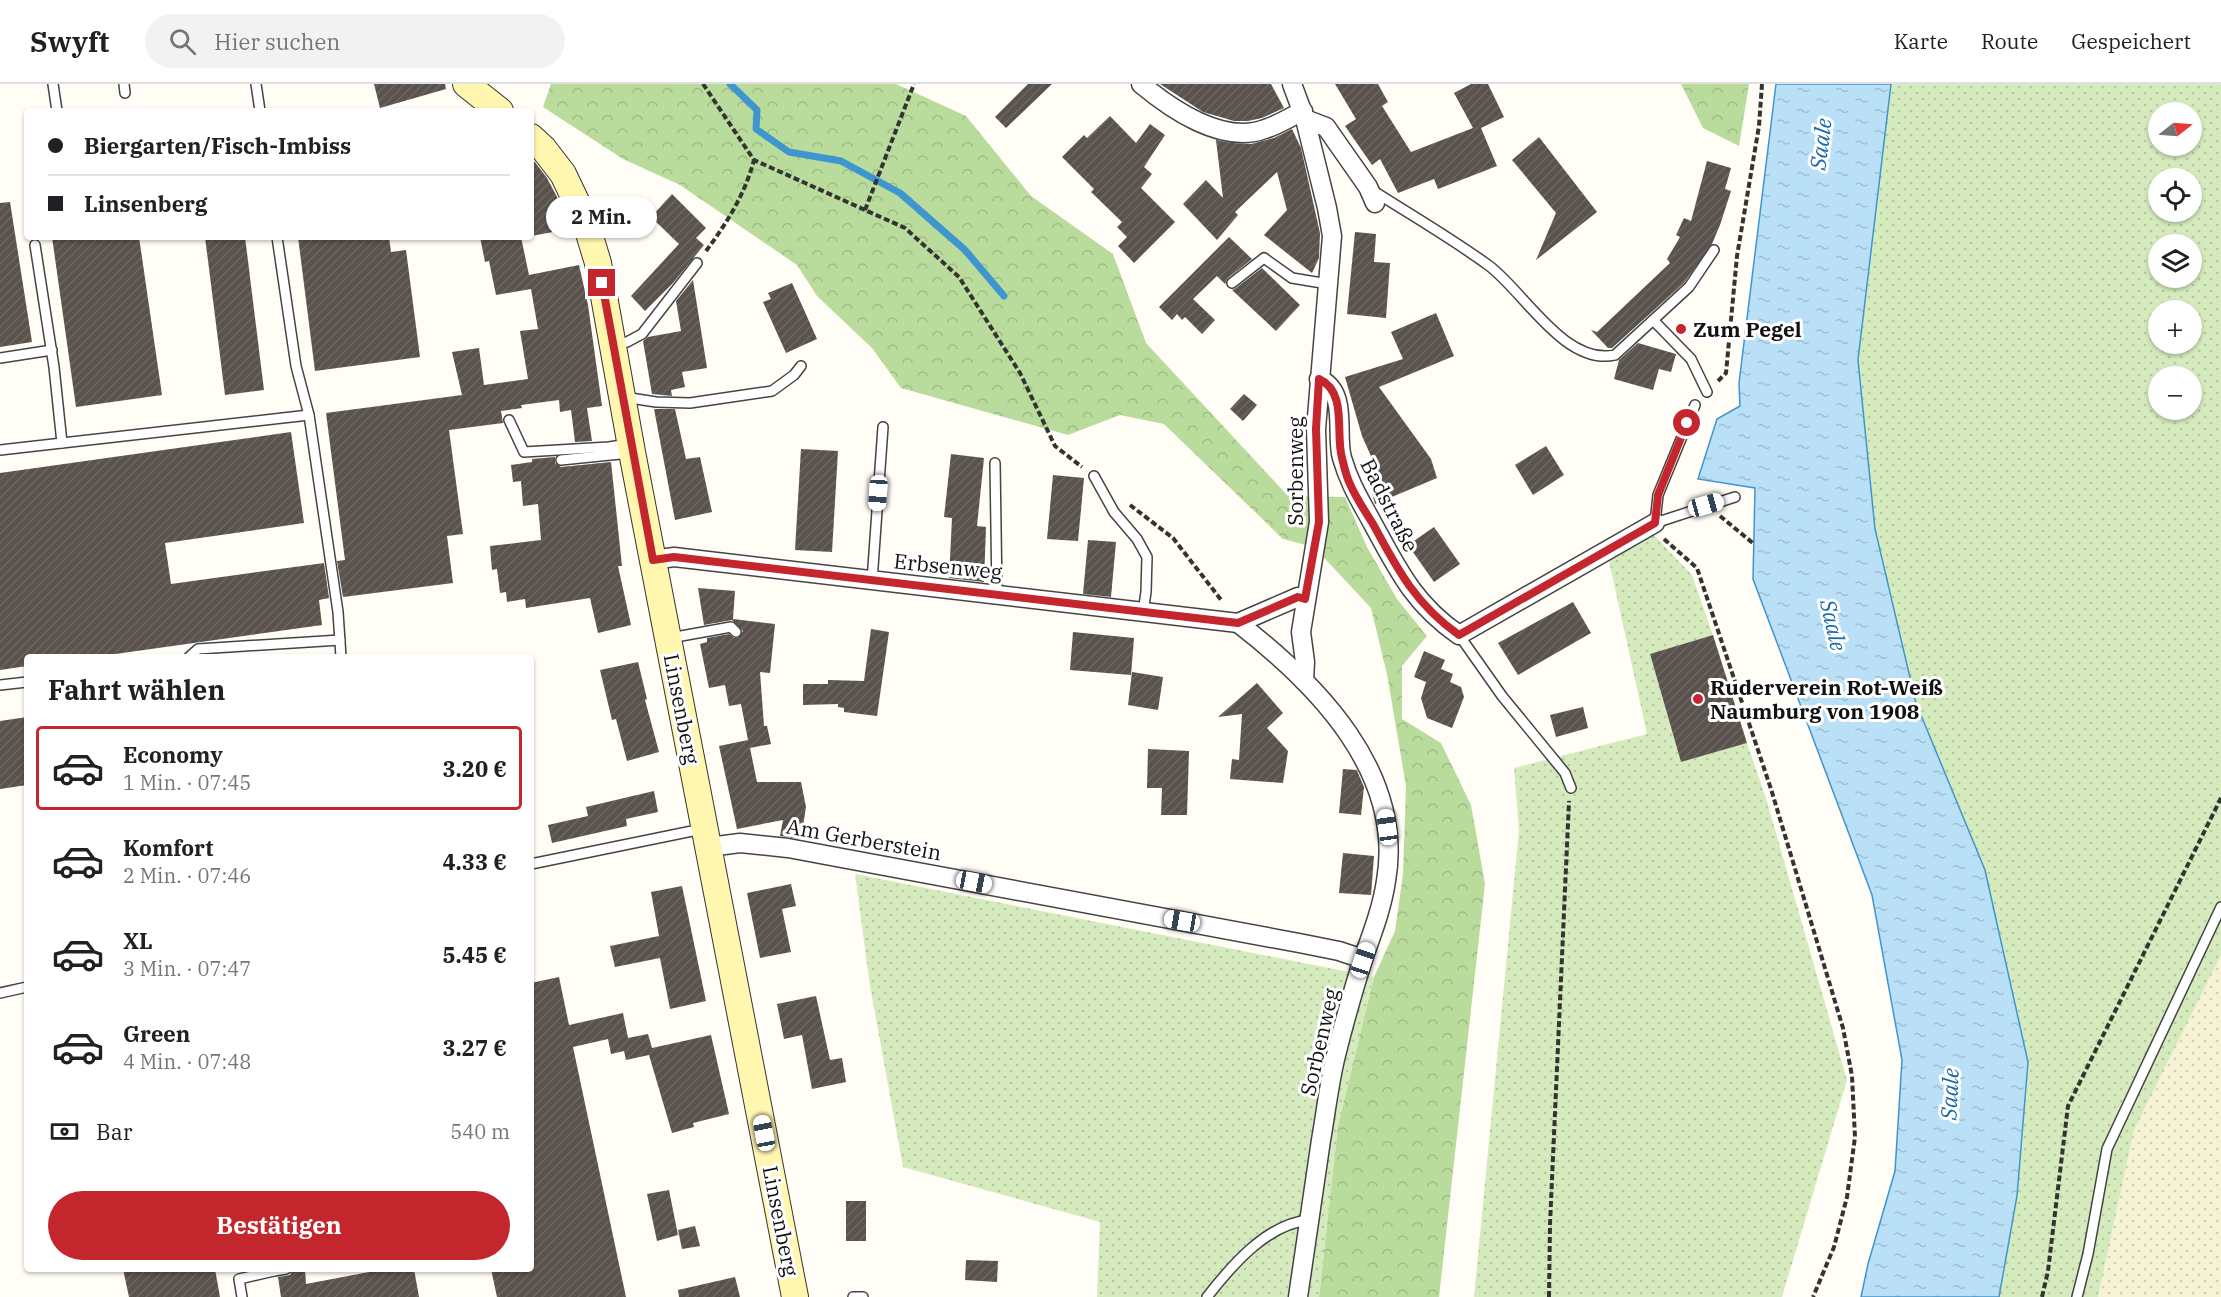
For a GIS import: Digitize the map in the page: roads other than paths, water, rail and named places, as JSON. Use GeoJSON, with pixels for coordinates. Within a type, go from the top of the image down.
{"type":"FeatureCollection","features":[{"type":"Feature","properties":{"kind":"main road"},"geometry":{"type":"LineString","coordinates":[[466,84],[496,108]]}},
{"type":"Feature","properties":{"kind":"main road","name":"Linsenberg"},"geometry":{"type":"LineString","coordinates":[[537,147],[563,174],[592,241],[795,1297]]}},
{"type":"Feature","properties":{"kind":"street"},"geometry":{"type":"LineString","coordinates":[[1141,84],[1211,128],[1245,133],[1264,130],[1304,115],[1326,127],[1372,195]]}},
{"type":"Feature","properties":{"kind":"street"},"geometry":{"type":"LineString","coordinates":[[1292,84],[1304,115],[1330,223],[1332,244],[1319,379]]}},
{"type":"Feature","properties":{"kind":"street","name":"Sorbenweg"},"geometry":{"type":"LineString","coordinates":[[1304,681],[1305,662],[1301,632],[1319,522],[1316,429],[1319,379]]}},
{"type":"Feature","properties":{"kind":"street","name":"Badstraße"},"geometry":{"type":"LineString","coordinates":[[1319,379],[1326,382],[1332,389],[1338,407],[1339,447],[1350,484],[1394,564],[1418,599],[1443,624],[1459,635]]}},
{"type":"Feature","properties":{"kind":"street"},"geometry":{"type":"LineString","coordinates":[[1459,635],[1655,523]]}},
{"type":"Feature","properties":{"kind":"street","name":"Erbsenweg"},"geometry":{"type":"LineString","coordinates":[[653,560],[674,557],[1238,623]]}},
{"type":"Feature","properties":{"kind":"street"},"geometry":{"type":"LineString","coordinates":[[1238,623],[1298,597],[1305,599]]}},
{"type":"Feature","properties":{"kind":"street","name":"Sorbenweg"},"geometry":{"type":"LineString","coordinates":[[1238,623],[1304,681],[1358,748],[1376,787],[1385,815],[1388,840],[1386,880],[1381,907],[1363,960],[1335,1059],[1298,1297]]}},
{"type":"Feature","properties":{"kind":"street","name":"Am Gerberstein"},"geometry":{"type":"LineString","coordinates":[[707,838],[830,854],[1319,947],[1339,951],[1363,960]]}},
{"type":"Feature","properties":{"kind":"lane"},"geometry":{"type":"LineString","coordinates":[[53,84],[57,108]]}},
{"type":"Feature","properties":{"kind":"lane"},"geometry":{"type":"LineString","coordinates":[[256,84],[260,108]]}},
{"type":"Feature","properties":{"kind":"lane"},"geometry":{"type":"LineString","coordinates":[[1372,195],[1491,266],[1545,324],[1579,349],[1606,357],[1615,355],[1689,288],[1714,250]]}},
{"type":"Feature","properties":{"kind":"lane"},"geometry":{"type":"LineString","coordinates":[[277,240],[296,366],[309,415],[338,612],[341,654]]}},
{"type":"Feature","properties":{"kind":"lane"},"geometry":{"type":"LineString","coordinates":[[35,245],[52,350],[62,443]]}},
{"type":"Feature","properties":{"kind":"lane"},"geometry":{"type":"LineString","coordinates":[[1232,283],[1264,258],[1292,278],[1328,284]]}},
{"type":"Feature","properties":{"kind":"lane"},"geometry":{"type":"LineString","coordinates":[[613,344],[627,342],[642,334],[697,263]]}},
{"type":"Feature","properties":{"kind":"lane"},"geometry":{"type":"LineString","coordinates":[[1653,320],[1691,359],[1707,392]]}},
{"type":"Feature","properties":{"kind":"lane"},"geometry":{"type":"LineString","coordinates":[[0,358],[52,350]]}},
{"type":"Feature","properties":{"kind":"lane"},"geometry":{"type":"LineString","coordinates":[[622,397],[656,402],[690,403],[772,391],[794,375],[801,366]]}},
{"type":"Feature","properties":{"kind":"lane"},"geometry":{"type":"LineString","coordinates":[[1695,405],[1658,495],[1655,523],[1735,497]]}},
{"type":"Feature","properties":{"kind":"lane"},"geometry":{"type":"LineString","coordinates":[[0,450],[309,415]]}},
{"type":"Feature","properties":{"kind":"lane"},"geometry":{"type":"LineString","coordinates":[[509,420],[524,452],[609,447],[632,448]]}},
{"type":"Feature","properties":{"kind":"lane"},"geometry":{"type":"LineString","coordinates":[[872,581],[884,427]]}},
{"type":"Feature","properties":{"kind":"lane"},"geometry":{"type":"LineString","coordinates":[[561,460],[632,448]]}},
{"type":"Feature","properties":{"kind":"lane"},"geometry":{"type":"LineString","coordinates":[[995,463],[997,594]]}},
{"type":"Feature","properties":{"kind":"lane"},"geometry":{"type":"LineString","coordinates":[[1094,476],[1114,512],[1137,539],[1147,557],[1143,612]]}},
{"type":"Feature","properties":{"kind":"lane"},"geometry":{"type":"LineString","coordinates":[[668,638],[731,627],[736,632]]}},
{"type":"Feature","properties":{"kind":"lane"},"geometry":{"type":"LineString","coordinates":[[1459,635],[1502,696],[1565,773],[1571,788]]}},
{"type":"Feature","properties":{"kind":"lane"},"geometry":{"type":"LineString","coordinates":[[192,654],[198,649],[340,640]]}},
{"type":"Feature","properties":{"kind":"lane"},"geometry":{"type":"LineString","coordinates":[[0,685],[24,682]]}},
{"type":"Feature","properties":{"kind":"lane"},"geometry":{"type":"LineString","coordinates":[[534,864],[707,838]]}},
{"type":"Feature","properties":{"kind":"lane"},"geometry":{"type":"LineString","coordinates":[[2077,1297],[2088,1254],[2107,1149],[2221,907]]}},
{"type":"Feature","properties":{"kind":"lane"},"geometry":{"type":"LineString","coordinates":[[0,993],[24,988]]}},
{"type":"Feature","properties":{"kind":"lane"},"geometry":{"type":"LineString","coordinates":[[1207,1297],[1233,1264],[1282,1227],[1293,1222],[1309,1220]]}},
{"type":"Feature","properties":{"kind":"lane"},"geometry":{"type":"LineString","coordinates":[[242,1297],[238,1279],[265,1272]]}},
{"type":"Feature","properties":{"kind":"lane"},"geometry":{"type":"LineString","coordinates":[[853,1297],[863,1297]]}},
{"type":"Feature","properties":{"kind":"water","name":"Saale"},"geometry":{"type":"Polygon","coordinates":[[[1776,84],[1891,84],[1858,360],[1875,529],[1916,703],[1985,870],[2028,1062],[2017,1196],[1999,1297],[1861,1297],[1868,1264],[1895,1171],[1902,1060],[1872,895],[1753,579],[1755,488],[1698,479],[1717,419],[1740,406],[1739,383],[1776,84]]]}},
{"type":"Feature","properties":{"kind":"waterway"},"geometry":{"type":"LineString","coordinates":[[730,84],[757,110],[756,129],[789,152],[841,161],[900,193],[965,250],[1004,296]]}},
{"type":"Feature","properties":{"kind":"place","name":"Zum Pegel"},"geometry":{"type":"Point","coordinates":[1681,329]}},
{"type":"Feature","properties":{"kind":"place","name":"Ruderverein Rot-Weiß Naumburg von 1908"},"geometry":{"type":"Point","coordinates":[1698,699]}}]}
